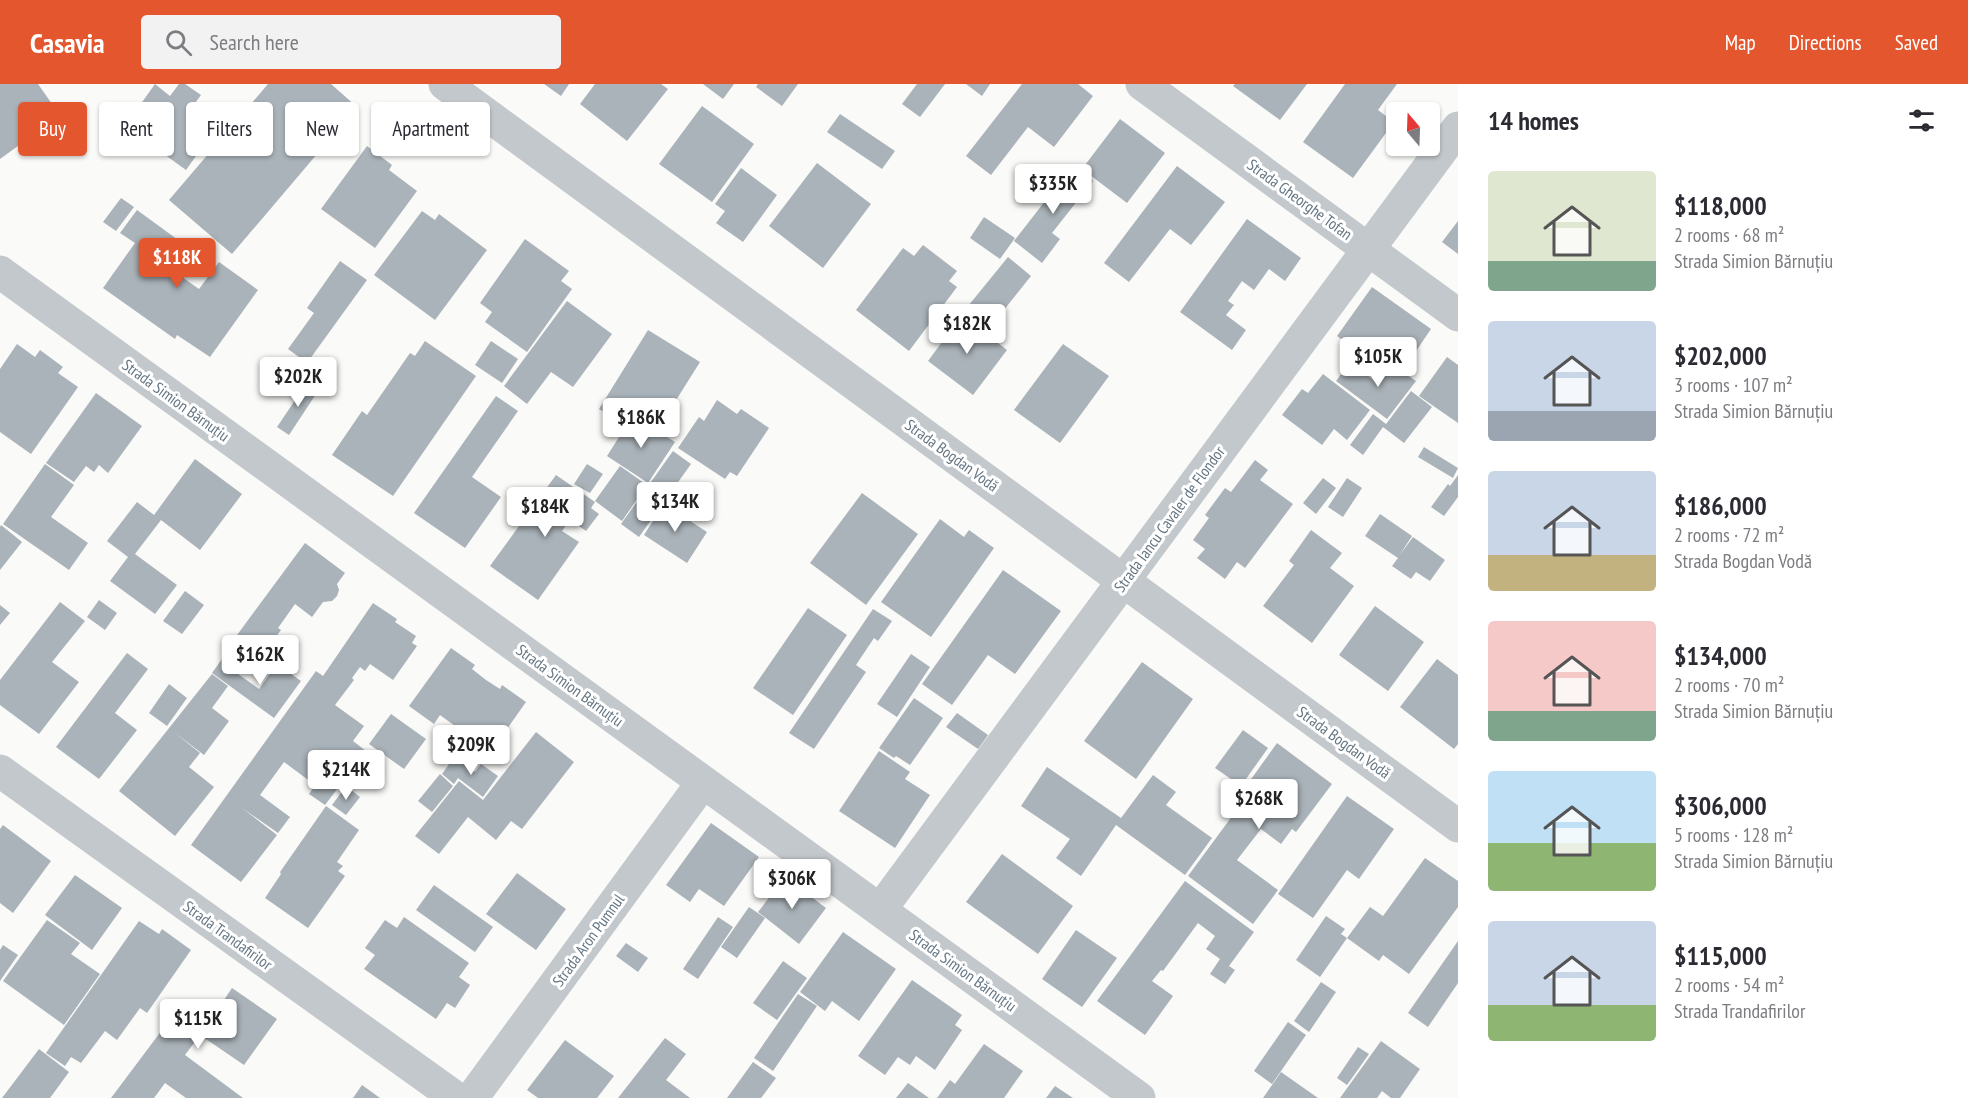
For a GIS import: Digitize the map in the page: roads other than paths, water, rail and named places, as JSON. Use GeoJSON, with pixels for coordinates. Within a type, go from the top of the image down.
{"type":"FeatureCollection","features":[{"type":"Feature","properties":{"kind":"street","name":"Strada Bogdan Vodă"},"geometry":{"type":"LineString","coordinates":[[446,84],[1458,826]]}},
{"type":"Feature","properties":{"kind":"street","name":"Strada Gheorghe Tofan"},"geometry":{"type":"LineString","coordinates":[[1142,84],[1458,315]]}},
{"type":"Feature","properties":{"kind":"street","name":"Strada Iancu Cavaler de Flondor"},"geometry":{"type":"LineString","coordinates":[[880,910],[1458,128]]}},
{"type":"Feature","properties":{"kind":"street","name":"Strada Simion Bărnuțiu"},"geometry":{"type":"LineString","coordinates":[[0,272],[1139,1098]]}},
{"type":"Feature","properties":{"kind":"street","name":"Strada Trandafirilor"},"geometry":{"type":"LineString","coordinates":[[0,771],[456,1098]]}},
{"type":"Feature","properties":{"kind":"street","name":"Strada Aron Pumnul"},"geometry":{"type":"LineString","coordinates":[[472,1098],[703,782]]}}]}
